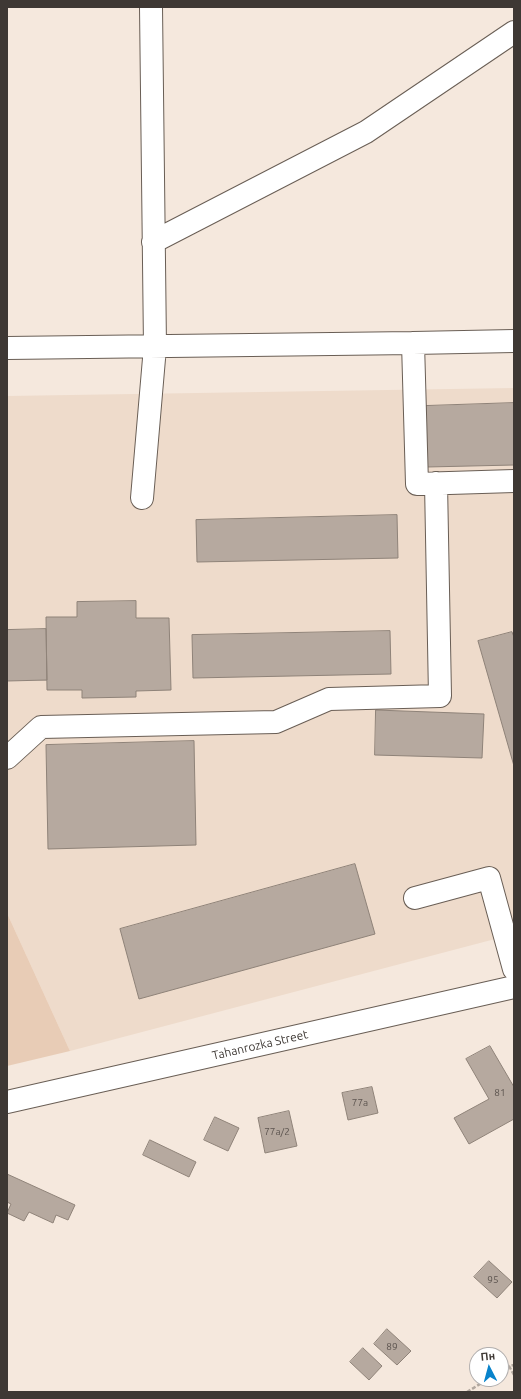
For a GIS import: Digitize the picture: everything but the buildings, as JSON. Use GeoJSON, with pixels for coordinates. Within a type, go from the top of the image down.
{"type":"FeatureCollection","features":[{"type":"Feature","properties":{"kind":"street"},"geometry":{"type":"LineString","coordinates":[[142,498],[155,347],[151,7]]}},
{"type":"Feature","properties":{"kind":"street"},"geometry":{"type":"LineString","coordinates":[[154,242],[366,132],[514,32]]}},
{"type":"Feature","properties":{"kind":"street"},"geometry":{"type":"LineString","coordinates":[[7,348],[514,341]]}},
{"type":"Feature","properties":{"kind":"street"},"geometry":{"type":"LineString","coordinates":[[413,343],[417,484],[514,481]]}},
{"type":"Feature","properties":{"kind":"street"},"geometry":{"type":"LineString","coordinates":[[10,750],[41,727],[276,722],[329,699],[440,696],[436,483]]}},
{"type":"Feature","properties":{"kind":"street"},"geometry":{"type":"LineString","coordinates":[[415,898],[489,878],[514,969]]}},
{"type":"Feature","properties":{"kind":"street","name":"Tahanrozka Street"},"geometry":{"type":"LineString","coordinates":[[7,1102],[514,988]]}},
{"type":"Feature","properties":{"kind":"path"},"geometry":{"type":"LineString","coordinates":[[514,1365],[509,1366],[514,1375]]}},
{"type":"Feature","properties":{"kind":"shaded area"},"geometry":{"type":"Polygon","coordinates":[[[514,388],[514,934],[70,1051],[7,913],[7,396],[514,388]]]}},
{"type":"Feature","properties":{"kind":"shaded area"},"geometry":{"type":"Polygon","coordinates":[[[7,913],[70,1051],[7,1066],[7,913]]]}}]}
